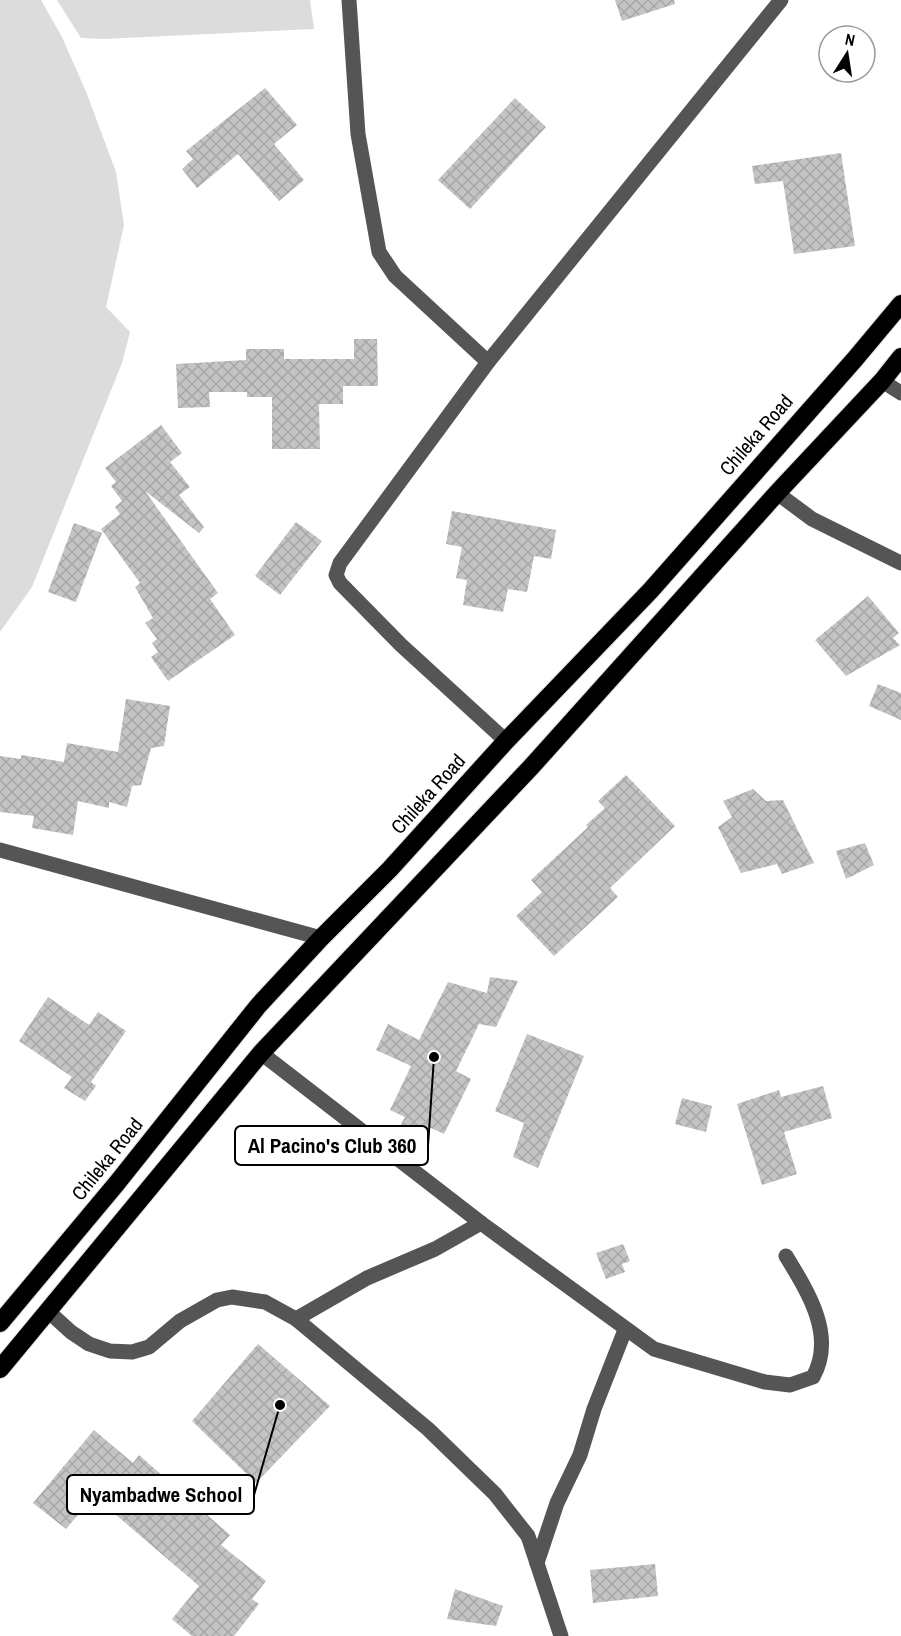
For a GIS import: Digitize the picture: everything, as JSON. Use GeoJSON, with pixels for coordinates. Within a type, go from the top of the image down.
{"type":"FeatureCollection","features":[{"type":"Feature","properties":{"kind":"highway","name":"Chileka Road"},"geometry":{"type":"LineString","coordinates":[[0,1323],[117,1183],[258,1006],[321,938],[390,869],[506,741],[651,590],[901,304]]}},
{"type":"Feature","properties":{"kind":"highway"},"geometry":{"type":"LineString","coordinates":[[0,1369],[261,1053],[532,766],[777,493],[882,381],[901,357]]}},
{"type":"Feature","properties":{"kind":"street"},"geometry":{"type":"LineString","coordinates":[[349,0],[357,134],[379,252],[395,276],[488,362]]}},
{"type":"Feature","properties":{"kind":"street"},"geometry":{"type":"LineString","coordinates":[[506,741],[401,645],[340,583],[336,574],[340,563],[488,362],[781,0]]}},
{"type":"Feature","properties":{"kind":"street"},"geometry":{"type":"LineString","coordinates":[[882,381],[901,393]]}},
{"type":"Feature","properties":{"kind":"street"},"geometry":{"type":"LineString","coordinates":[[777,493],[812,519],[901,563]]}},
{"type":"Feature","properties":{"kind":"street"},"geometry":{"type":"LineString","coordinates":[[0,850],[321,938]]}},
{"type":"Feature","properties":{"kind":"street"},"geometry":{"type":"LineString","coordinates":[[261,1053],[481,1223],[654,1349],[765,1382],[790,1385],[813,1377],[822,1362],[822,1333],[808,1292],[786,1256]]}},
{"type":"Feature","properties":{"kind":"street"},"geometry":{"type":"LineString","coordinates":[[296,1319],[367,1278],[435,1249],[481,1223]]}},
{"type":"Feature","properties":{"kind":"street"},"geometry":{"type":"LineString","coordinates":[[49,1312],[71,1332],[89,1344],[110,1351],[132,1352],[149,1347],[180,1321],[217,1300],[232,1297],[265,1302],[296,1319],[428,1429],[495,1494],[528,1536],[561,1636]]}},
{"type":"Feature","properties":{"kind":"street"},"geometry":{"type":"LineString","coordinates":[[537,1563],[557,1503],[580,1455],[594,1408],[625,1330]]}},
{"type":"Feature","properties":{"kind":"shaded area"},"geometry":{"type":"Polygon","coordinates":[[[0,0],[41,0],[62,37],[87,94],[116,172],[124,225],[106,307],[130,332],[122,363],[32,587],[0,632],[0,0]]]}},
{"type":"Feature","properties":{"kind":"shaded area"},"geometry":{"type":"Polygon","coordinates":[[[57,0],[310,0],[314,29],[103,39],[81,38],[57,0]]]}},
{"type":"Feature","properties":{"kind":"building"},"geometry":{"type":"Polygon","coordinates":[[[615,0],[674,0],[675,4],[622,21],[615,0]]]}},
{"type":"Feature","properties":{"kind":"building"},"geometry":{"type":"Polygon","coordinates":[[[265,88],[297,125],[274,144],[304,180],[279,201],[238,154],[197,188],[182,169],[193,159],[186,151],[265,88]]]}},
{"type":"Feature","properties":{"kind":"building"},"geometry":{"type":"Polygon","coordinates":[[[515,98],[546,127],[470,209],[438,180],[515,98]]]}},
{"type":"Feature","properties":{"kind":"building"},"geometry":{"type":"Polygon","coordinates":[[[841,153],[855,246],[794,254],[783,181],[755,184],[752,166],[841,153]]]}},
{"type":"Feature","properties":{"kind":"building"},"geometry":{"type":"Polygon","coordinates":[[[354,339],[377,339],[378,386],[343,386],[343,404],[319,404],[320,449],[272,449],[272,397],[247,397],[247,392],[209,392],[210,407],[178,408],[176,364],[246,360],[246,349],[284,349],[284,359],[354,359],[354,339]]]}},
{"type":"Feature","properties":{"kind":"building"},"geometry":{"type":"Polygon","coordinates":[[[161,425],[182,453],[170,462],[190,487],[179,495],[204,527],[199,533],[145,491],[218,593],[210,599],[235,635],[168,681],[151,657],[158,652],[152,643],[157,639],[145,623],[153,618],[135,587],[140,583],[101,529],[120,514],[115,507],[122,501],[111,486],[116,482],[105,468],[161,425]]]}},
{"type":"Feature","properties":{"kind":"building"},"geometry":{"type":"Polygon","coordinates":[[[452,511],[556,530],[551,559],[534,556],[527,592],[508,589],[503,612],[463,605],[467,580],[456,578],[462,547],[446,544],[452,511]]]}},
{"type":"Feature","properties":{"kind":"building"},"geometry":{"type":"Polygon","coordinates":[[[296,522],[322,541],[280,595],[255,576],[296,522]]]}},
{"type":"Feature","properties":{"kind":"building"},"geometry":{"type":"Polygon","coordinates":[[[74,523],[102,533],[76,602],[48,592],[74,523]]]}},
{"type":"Feature","properties":{"kind":"building"},"geometry":{"type":"Polygon","coordinates":[[[868,596],[899,633],[893,638],[900,645],[846,676],[815,640],[868,596]]]}},
{"type":"Feature","properties":{"kind":"building"},"geometry":{"type":"Polygon","coordinates":[[[878,684],[901,693],[901,720],[869,706],[878,684]]]}},
{"type":"Feature","properties":{"kind":"building"},"geometry":{"type":"Polygon","coordinates":[[[126,699],[170,706],[164,746],[151,748],[141,785],[132,786],[127,807],[109,802],[109,808],[78,801],[73,835],[32,828],[34,816],[0,812],[0,756],[21,759],[21,755],[64,762],[67,743],[118,752],[126,699]]]}},
{"type":"Feature","properties":{"kind":"building"},"geometry":{"type":"Polygon","coordinates":[[[626,775],[675,826],[610,888],[618,897],[554,956],[516,916],[542,892],[531,880],[588,827],[586,825],[605,808],[598,801],[626,775]]]}},
{"type":"Feature","properties":{"kind":"building"},"geometry":{"type":"Polygon","coordinates":[[[753,789],[766,801],[783,800],[814,863],[782,874],[777,864],[741,873],[718,827],[732,817],[723,801],[753,789]]]}},
{"type":"Feature","properties":{"kind":"building"},"geometry":{"type":"Polygon","coordinates":[[[865,843],[874,865],[846,879],[836,851],[865,843]]]}},
{"type":"Feature","properties":{"kind":"building"},"geometry":{"type":"Polygon","coordinates":[[[490,977],[518,981],[496,1027],[479,1024],[456,1071],[471,1079],[444,1134],[429,1127],[423,1142],[398,1130],[405,1117],[390,1110],[411,1066],[376,1050],[388,1024],[419,1040],[448,982],[487,993],[490,977]]]}},
{"type":"Feature","properties":{"kind":"building"},"geometry":{"type":"Polygon","coordinates":[[[48,997],[89,1025],[98,1012],[126,1031],[91,1082],[96,1086],[85,1101],[64,1088],[72,1077],[19,1041],[48,997]]]}},
{"type":"Feature","properties":{"kind":"building"},"geometry":{"type":"Polygon","coordinates":[[[527,1034],[584,1056],[538,1168],[513,1157],[524,1123],[495,1111],[527,1034]]]}},
{"type":"Feature","properties":{"kind":"building"},"geometry":{"type":"Polygon","coordinates":[[[823,1086],[832,1118],[784,1132],[797,1174],[762,1185],[737,1104],[779,1090],[781,1097],[823,1086]]]}},
{"type":"Feature","properties":{"kind":"building"},"geometry":{"type":"Polygon","coordinates":[[[682,1098],[712,1106],[706,1132],[675,1124],[682,1098]]]}},
{"type":"Feature","properties":{"kind":"building"},"geometry":{"type":"Polygon","coordinates":[[[623,1244],[630,1261],[622,1264],[625,1272],[606,1279],[596,1253],[623,1244]]]}},
{"type":"Feature","properties":{"kind":"building"},"geometry":{"type":"Polygon","coordinates":[[[258,1344],[330,1406],[256,1483],[192,1421],[258,1344]]]}},
{"type":"Feature","properties":{"kind":"building"},"geometry":{"type":"Polygon","coordinates":[[[94,1430],[133,1463],[139,1455],[230,1535],[221,1545],[266,1581],[252,1599],[259,1604],[234,1636],[192,1636],[172,1619],[199,1586],[94,1496],[66,1529],[33,1503],[94,1430]]]}},
{"type":"Feature","properties":{"kind":"building"},"geometry":{"type":"Polygon","coordinates":[[[655,1564],[658,1596],[593,1603],[590,1570],[655,1564]]]}},
{"type":"Feature","properties":{"kind":"building"},"geometry":{"type":"Polygon","coordinates":[[[455,1589],[503,1606],[496,1626],[447,1619],[455,1589]]]}},
{"type":"Feature","properties":{"kind":"place","name":"Al Pacino's Club 360"},"geometry":{"type":"Point","coordinates":[434,1057]}},
{"type":"Feature","properties":{"kind":"place","name":"Nyambadwe School"},"geometry":{"type":"Point","coordinates":[280,1405]}}]}
